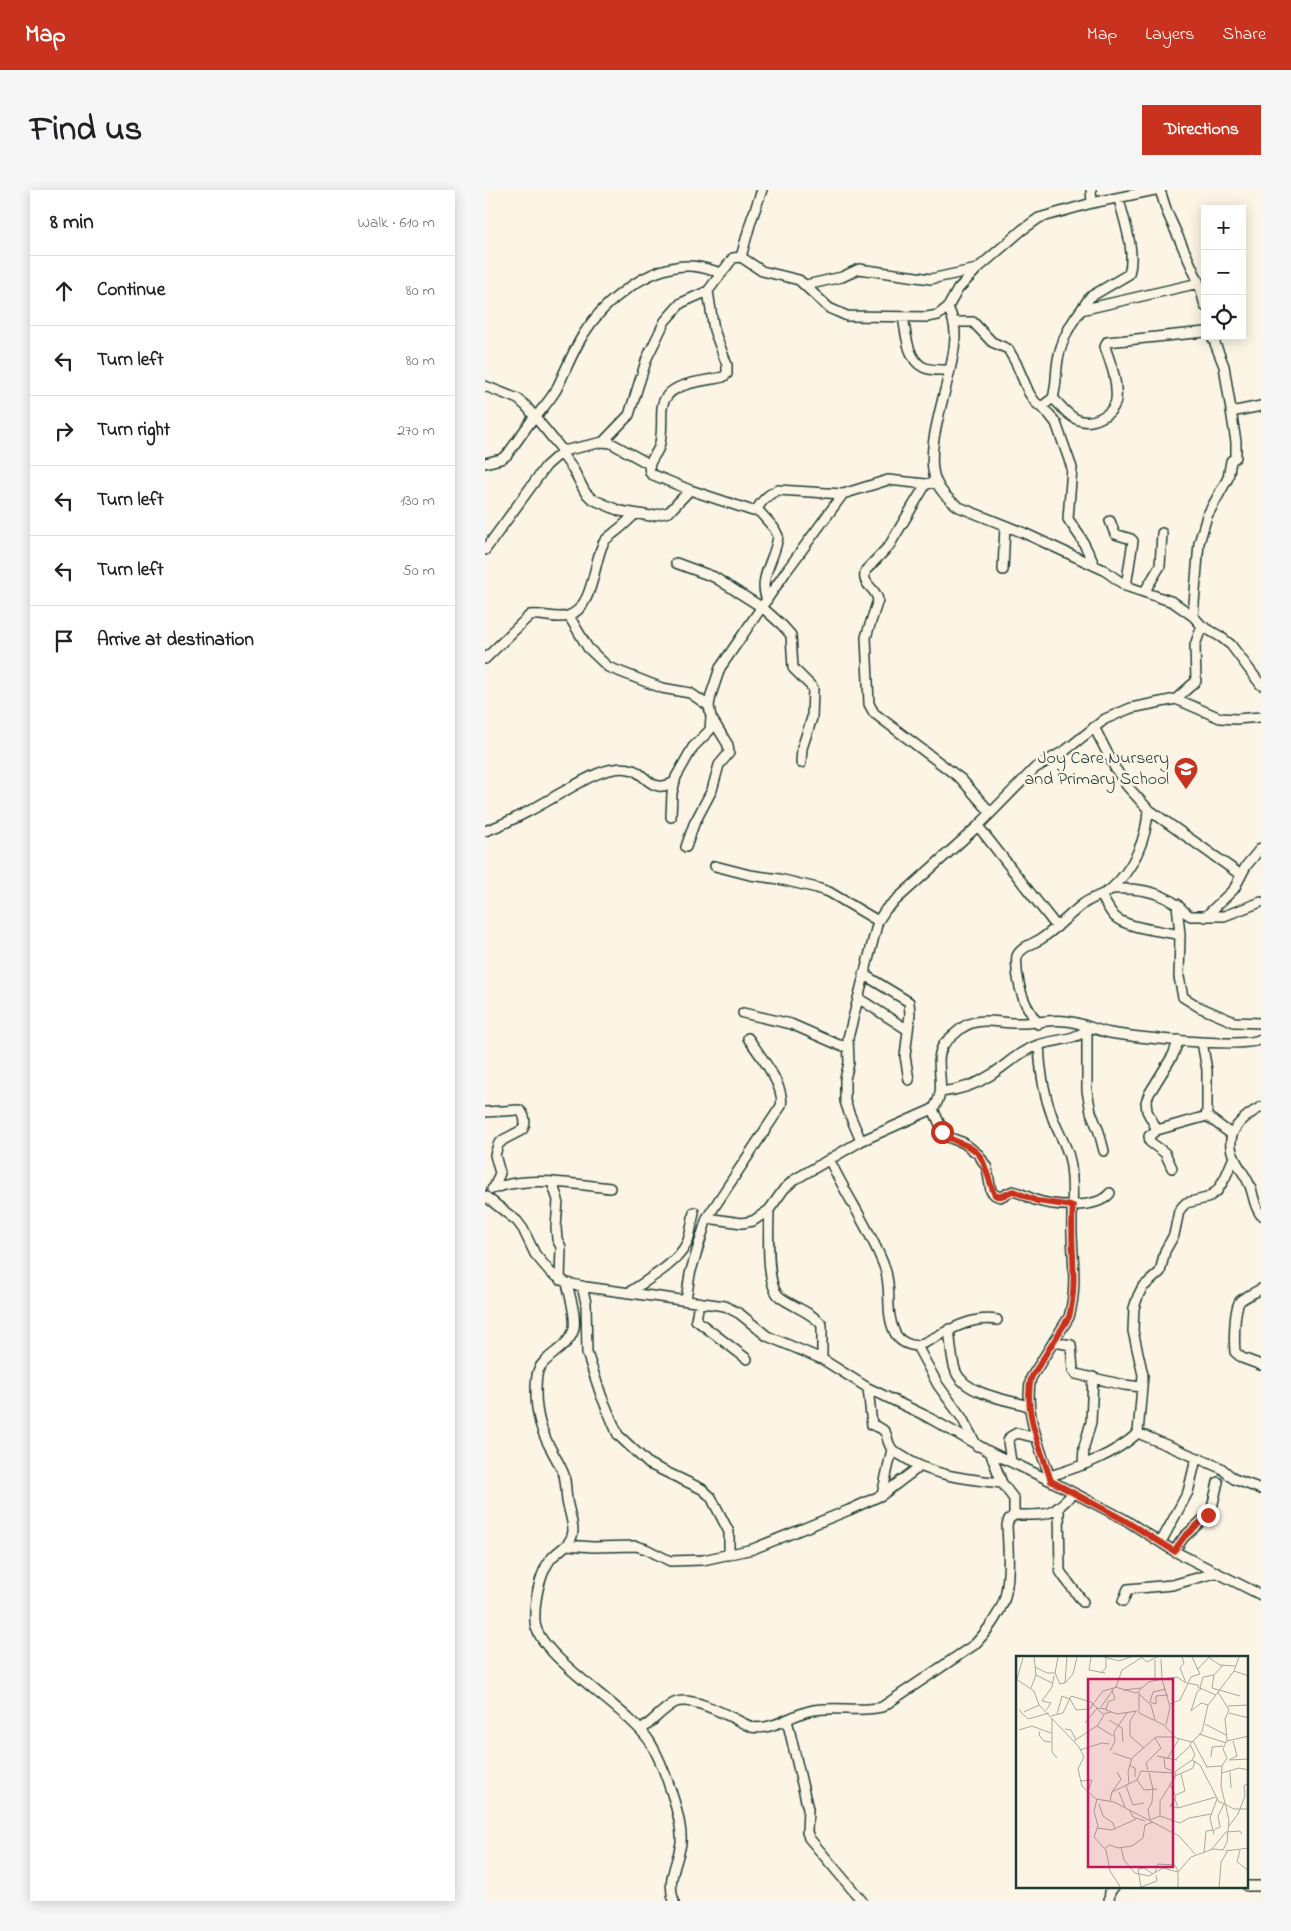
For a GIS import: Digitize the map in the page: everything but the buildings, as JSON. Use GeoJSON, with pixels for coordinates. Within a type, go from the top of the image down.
{"type":"FeatureCollection","features":[{"type":"Feature","properties":{"kind":"street"},"geometry":{"type":"LineString","coordinates":[[741,257],[761,190]]}},
{"type":"Feature","properties":{"kind":"street"},"geometry":{"type":"LineString","coordinates":[[1091,190],[1092,203]]}},
{"type":"Feature","properties":{"kind":"street"},"geometry":{"type":"LineString","coordinates":[[603,442],[629,415],[647,358],[665,321],[681,303],[708,292],[733,258],[741,257],[762,271],[799,280],[829,308],[847,316],[927,317],[938,315],[949,307],[957,289],[977,269],[1022,230],[1039,218],[1092,203],[1119,199],[1155,190]]}},
{"type":"Feature","properties":{"kind":"street"},"geometry":{"type":"LineString","coordinates":[[1160,190],[1167,212],[1199,283],[1202,295]]}},
{"type":"Feature","properties":{"kind":"street"},"geometry":{"type":"LineString","coordinates":[[1041,407],[1053,398],[1058,358],[1063,340],[1073,319],[1090,297],[1129,274],[1131,261],[1119,199]]}},
{"type":"Feature","properties":{"kind":"street"},"geometry":{"type":"LineString","coordinates":[[485,463],[501,459],[507,455],[534,417],[555,392],[584,333],[597,316],[619,296],[642,279],[662,270],[699,266],[722,273]]}},
{"type":"Feature","properties":{"kind":"street"},"geometry":{"type":"LineString","coordinates":[[805,285],[842,277],[859,269],[931,279],[977,269]]}},
{"type":"Feature","properties":{"kind":"street"},"geometry":{"type":"LineString","coordinates":[[1081,310],[1199,283]]}},
{"type":"Feature","properties":{"kind":"street"},"geometry":{"type":"LineString","coordinates":[[708,292],[715,330],[727,365],[727,374],[723,377],[676,388],[668,394],[662,409],[662,436],[659,448],[649,464],[651,474],[690,490],[750,510],[757,509],[764,498],[778,490],[843,494],[888,480],[926,484],[936,482]]}},
{"type":"Feature","properties":{"kind":"street"},"geometry":{"type":"LineString","coordinates":[[949,307],[954,322],[955,346],[935,435],[933,459],[936,482],[951,501],[959,507],[1105,570],[1126,586],[1173,602],[1193,616],[1202,626],[1231,645],[1261,685]]}},
{"type":"Feature","properties":{"kind":"street"},"geometry":{"type":"LineString","coordinates":[[903,317],[911,352],[919,364],[923,368],[950,370]]}},
{"type":"Feature","properties":{"kind":"street"},"geometry":{"type":"LineString","coordinates":[[954,322],[973,322],[992,342],[1008,349],[1029,393],[1056,423],[1072,468],[1068,519],[1081,538],[1095,566]]}},
{"type":"Feature","properties":{"kind":"street"},"geometry":{"type":"LineString","coordinates":[[1053,398],[1073,418],[1081,422],[1105,416],[1113,410],[1116,387],[1113,370],[1105,347],[1107,342],[1201,332]]}},
{"type":"Feature","properties":{"kind":"street"},"geometry":{"type":"LineString","coordinates":[[1193,616],[1199,543],[1207,516],[1228,478],[1231,461],[1236,457],[1236,442],[1224,366],[1214,340]]}},
{"type":"Feature","properties":{"kind":"street"},"geometry":{"type":"LineString","coordinates":[[485,386],[518,399],[526,406],[562,452],[585,492],[592,500],[620,511],[651,516],[669,512],[690,490]]}},
{"type":"Feature","properties":{"kind":"street"},"geometry":{"type":"LineString","coordinates":[[1231,412],[1261,406]]}},
{"type":"Feature","properties":{"kind":"street"},"geometry":{"type":"LineString","coordinates":[[485,550],[546,466],[562,452],[603,442],[611,443],[649,464]]}},
{"type":"Feature","properties":{"kind":"street"},"geometry":{"type":"LineString","coordinates":[[926,484],[889,546],[864,574],[865,582],[876,594],[878,600],[866,637],[869,704],[874,713],[961,780],[991,812]]}},
{"type":"Feature","properties":{"kind":"street"},"geometry":{"type":"LineString","coordinates":[[671,817],[674,783],[693,747],[709,730],[711,717],[709,706],[720,668],[730,651],[763,608],[843,494]]}},
{"type":"Feature","properties":{"kind":"street"},"geometry":{"type":"LineString","coordinates":[[757,509],[774,528],[778,536],[765,577],[764,586],[767,600]]}},
{"type":"Feature","properties":{"kind":"street"},"geometry":{"type":"LineString","coordinates":[[485,659],[530,615],[538,614],[561,617],[569,616],[578,610],[595,578],[603,543],[635,514]]}},
{"type":"Feature","properties":{"kind":"street"},"geometry":{"type":"LineString","coordinates":[[1110,521],[1115,534],[1133,541],[1126,586]]}},
{"type":"Feature","properties":{"kind":"street"},"geometry":{"type":"LineString","coordinates":[[1003,570],[1005,526]]}},
{"type":"Feature","properties":{"kind":"street"},"geometry":{"type":"LineString","coordinates":[[1145,591],[1160,566],[1162,533]]}},
{"type":"Feature","properties":{"kind":"street"},"geometry":{"type":"LineString","coordinates":[[676,563],[714,577],[763,608],[791,635],[793,668],[813,688],[812,718],[802,748],[801,763]]}},
{"type":"Feature","properties":{"kind":"street"},"geometry":{"type":"LineString","coordinates":[[569,616],[587,648],[608,667],[662,688],[690,693],[709,706]]}},
{"type":"Feature","properties":{"kind":"street"},"geometry":{"type":"LineString","coordinates":[[861,1141],[845,1101],[845,1079],[849,1063],[848,1038],[878,921],[896,898],[937,864],[978,826],[1035,768],[1065,750],[1105,719],[1131,708],[1176,699],[1196,681],[1195,645],[1202,626]]}},
{"type":"Feature","properties":{"kind":"street"},"geometry":{"type":"LineString","coordinates":[[1176,699],[1220,718],[1261,717]]}},
{"type":"Feature","properties":{"kind":"street"},"geometry":{"type":"LineString","coordinates":[[686,846],[694,824],[713,790],[719,765],[729,753],[728,745],[711,717]]}},
{"type":"Feature","properties":{"kind":"street"},"geometry":{"type":"LineString","coordinates":[[1094,727],[1115,768],[1127,786],[1148,809],[1241,875]]}},
{"type":"Feature","properties":{"kind":"street"},"geometry":{"type":"LineString","coordinates":[[485,831],[529,811],[579,783],[614,769],[627,768],[638,771],[659,786],[674,783]]}},
{"type":"Feature","properties":{"kind":"street"},"geometry":{"type":"LineString","coordinates":[[1038,1024],[1020,992],[1017,955],[1021,950],[1057,927],[1085,902],[1111,889],[1131,866],[1143,838],[1148,809]]}},
{"type":"Feature","properties":{"kind":"street"},"geometry":{"type":"LineString","coordinates":[[978,826],[1057,927]]}},
{"type":"Feature","properties":{"kind":"street"},"geometry":{"type":"LineString","coordinates":[[1205,916],[1234,889],[1241,875],[1261,848]]}},
{"type":"Feature","properties":{"kind":"street"},"geometry":{"type":"LineString","coordinates":[[715,866],[750,875],[779,879],[829,892],[878,921]]}},
{"type":"Feature","properties":{"kind":"street"},"geometry":{"type":"LineString","coordinates":[[1111,889],[1140,890],[1154,894],[1177,904],[1188,915],[1205,916],[1234,913],[1249,905],[1261,902]]}},
{"type":"Feature","properties":{"kind":"street"},"geometry":{"type":"LineString","coordinates":[[1101,895],[1119,920],[1180,935]]}},
{"type":"Feature","properties":{"kind":"street"},"geometry":{"type":"LineString","coordinates":[[1177,904],[1180,935],[1179,977],[1181,992],[1185,1000],[1234,1022],[1261,1023]]}},
{"type":"Feature","properties":{"kind":"street"},"geometry":{"type":"LineString","coordinates":[[863,974],[909,1002],[910,1014],[905,1056],[909,1080]]}},
{"type":"Feature","properties":{"kind":"street"},"geometry":{"type":"LineString","coordinates":[[859,998],[871,1008],[908,1030]]}},
{"type":"Feature","properties":{"kind":"street"},"geometry":{"type":"LineString","coordinates":[[743,1014],[791,1024],[848,1047]]}},
{"type":"Feature","properties":{"kind":"street"},"geometry":{"type":"LineString","coordinates":[[707,1218],[742,1223],[753,1221],[769,1210],[784,1189],[794,1180],[830,1161],[861,1141],[933,1109],[938,1103],[941,1092],[940,1054],[944,1044],[968,1023],[979,1020],[1038,1024],[1067,1021],[1108,1033],[1179,1040],[1245,1043],[1261,1039]]}},
{"type":"Feature","properties":{"kind":"street"},"geometry":{"type":"LineString","coordinates":[[941,1092],[971,1086],[989,1077],[1024,1051],[1039,1045],[1076,1037],[1089,1029]]}},
{"type":"Feature","properties":{"kind":"street"},"geometry":{"type":"LineString","coordinates":[[1089,1029],[1087,1091],[1091,1112],[1101,1136],[1104,1151]]}},
{"type":"Feature","properties":{"kind":"street"},"geometry":{"type":"LineString","coordinates":[[686,1300],[690,1274],[707,1218],[781,1106],[780,1089],[748,1038]]}},
{"type":"Feature","properties":{"kind":"street"},"geometry":{"type":"LineString","coordinates":[[1157,1130],[1147,1111],[1146,1102],[1173,1055],[1179,1040]]}},
{"type":"Feature","properties":{"kind":"street"},"geometry":{"type":"LineString","coordinates":[[1202,1042],[1207,1070],[1207,1116]]}},
{"type":"Feature","properties":{"kind":"street"},"geometry":{"type":"LineString","coordinates":[[1039,1045],[1046,1101],[1070,1160],[1075,1274],[1069,1317],[1031,1378],[1029,1406],[1037,1438],[1051,1479]]}},
{"type":"Feature","properties":{"kind":"street"},"geometry":{"type":"LineString","coordinates":[[1231,1134],[1244,1119],[1261,1107]]}},
{"type":"Feature","properties":{"kind":"street"},"geometry":{"type":"LineString","coordinates":[[933,1109],[945,1136],[964,1143],[979,1155],[987,1168],[991,1191],[995,1195],[1000,1197],[1013,1191],[1037,1201],[1073,1206],[1101,1201],[1110,1193]]}},
{"type":"Feature","properties":{"kind":"street"},"geometry":{"type":"LineString","coordinates":[[485,1112],[519,1110],[523,1115],[525,1124],[522,1130],[498,1145],[495,1155],[500,1173],[494,1188]]}},
{"type":"Feature","properties":{"kind":"street"},"geometry":{"type":"LineString","coordinates":[[1172,1168],[1165,1153],[1150,1142],[1149,1136],[1157,1130],[1207,1116]]}},
{"type":"Feature","properties":{"kind":"street"},"geometry":{"type":"LineString","coordinates":[[1207,1116],[1231,1134],[1234,1158],[1250,1187],[1261,1216]]}},
{"type":"Feature","properties":{"kind":"street"},"geometry":{"type":"LineString","coordinates":[[1051,1479],[1105,1457],[1138,1433],[1142,1369],[1133,1331],[1138,1296],[1142,1288],[1160,1272],[1165,1250],[1174,1235],[1182,1207],[1186,1203],[1207,1198],[1217,1191],[1234,1158]]}},
{"type":"Feature","properties":{"kind":"street"},"geometry":{"type":"LineString","coordinates":[[830,1161],[847,1196],[866,1227],[884,1266],[887,1275],[889,1318],[896,1335],[903,1342],[917,1346],[949,1329],[988,1318],[997,1320]]}},
{"type":"Feature","properties":{"kind":"street"},"geometry":{"type":"LineString","coordinates":[[485,1192],[494,1188],[522,1182],[552,1182],[610,1188]]}},
{"type":"Feature","properties":{"kind":"street"},"geometry":{"type":"LineString","coordinates":[[552,1182],[557,1200],[557,1239],[561,1247],[564,1281],[574,1318],[574,1327],[566,1342],[539,1370],[536,1404],[543,1433],[564,1475],[573,1531],[567,1545],[550,1560],[542,1577],[536,1602],[536,1631],[543,1643],[641,1730],[651,1742],[669,1787],[679,1820],[681,1841],[671,1880],[671,1892],[674,1901]]}},
{"type":"Feature","properties":{"kind":"street"},"geometry":{"type":"LineString","coordinates":[[485,1196],[517,1221],[542,1264],[564,1281],[582,1286],[725,1306],[740,1314],[767,1336],[822,1359],[868,1388],[924,1415],[977,1446],[1051,1479],[1174,1551],[1261,1595]]}},
{"type":"Feature","properties":{"kind":"street"},"geometry":{"type":"LineString","coordinates":[[769,1210],[769,1258],[772,1288],[780,1297],[815,1318],[822,1325],[822,1359]]}},
{"type":"Feature","properties":{"kind":"street"},"geometry":{"type":"LineString","coordinates":[[628,1293],[680,1253],[688,1241],[694,1212]]}},
{"type":"Feature","properties":{"kind":"street"},"geometry":{"type":"LineString","coordinates":[[582,1286],[586,1303],[587,1353],[618,1435],[649,1464],[702,1490],[711,1497],[729,1532],[729,1555]]}},
{"type":"Feature","properties":{"kind":"street"},"geometry":{"type":"LineString","coordinates":[[1261,1289],[1239,1302],[1236,1310],[1235,1345],[1235,1352],[1242,1358],[1261,1364]]}},
{"type":"Feature","properties":{"kind":"street"},"geometry":{"type":"LineString","coordinates":[[699,1302],[696,1320],[747,1359]]}},
{"type":"Feature","properties":{"kind":"street"},"geometry":{"type":"LineString","coordinates":[[949,1329],[954,1366],[959,1379],[971,1388],[1029,1406]]}},
{"type":"Feature","properties":{"kind":"street"},"geometry":{"type":"LineString","coordinates":[[1054,1342],[1071,1345],[1074,1372],[1124,1385],[1142,1387]]}},
{"type":"Feature","properties":{"kind":"street"},"geometry":{"type":"LineString","coordinates":[[917,1346],[938,1385],[962,1418],[977,1446]]}},
{"type":"Feature","properties":{"kind":"street"},"geometry":{"type":"LineString","coordinates":[[1083,1465],[1084,1447],[1091,1422],[1093,1377]]}},
{"type":"Feature","properties":{"kind":"street"},"geometry":{"type":"LineString","coordinates":[[868,1388],[872,1425],[879,1427],[887,1434],[892,1449],[882,1495]]}},
{"type":"Feature","properties":{"kind":"street"},"geometry":{"type":"LineString","coordinates":[[1138,1433],[1221,1468],[1234,1479],[1261,1489]]}},
{"type":"Feature","properties":{"kind":"street"},"geometry":{"type":"LineString","coordinates":[[1011,1462],[1009,1437],[1017,1434],[1037,1438]]}},
{"type":"Feature","properties":{"kind":"street"},"geometry":{"type":"LineString","coordinates":[[892,1449],[919,1467],[942,1474],[1002,1483]]}},
{"type":"Feature","properties":{"kind":"street"},"geometry":{"type":"LineString","coordinates":[[641,1730],[674,1703],[686,1700],[751,1727],[765,1728],[811,1711],[882,1707],[974,1645],[988,1628],[1006,1593],[1008,1564],[1007,1525],[1013,1515],[1014,1499],[1011,1492],[1002,1483],[990,1452]]}},
{"type":"Feature","properties":{"kind":"street"},"geometry":{"type":"LineString","coordinates":[[1161,1542],[1188,1492],[1196,1459]]}},
{"type":"Feature","properties":{"kind":"street"},"geometry":{"type":"LineString","coordinates":[[567,1545],[593,1547],[636,1546],[646,1549],[663,1559],[677,1562],[729,1555],[761,1546],[882,1495],[919,1467]]}},
{"type":"Feature","properties":{"kind":"street"},"geometry":{"type":"LineString","coordinates":[[1174,1551],[1184,1537],[1211,1512],[1217,1482]]}},
{"type":"Feature","properties":{"kind":"street"},"geometry":{"type":"LineString","coordinates":[[1013,1515],[1051,1512],[1059,1509],[1073,1493]]}},
{"type":"Feature","properties":{"kind":"street"},"geometry":{"type":"LineString","coordinates":[[1059,1509],[1060,1571],[1083,1602]]}},
{"type":"Feature","properties":{"kind":"street"},"geometry":{"type":"LineString","coordinates":[[1123,1601],[1128,1589],[1172,1585],[1215,1573]]}},
{"type":"Feature","properties":{"kind":"street"},"geometry":{"type":"LineString","coordinates":[[787,1720],[808,1809],[807,1832],[809,1838],[862,1901]]}},
{"type":"Feature","properties":{"kind":"street"},"geometry":{"type":"LineString","coordinates":[[1109,1901],[1110,1892],[1113,1888]]}},
{"type":"Feature","properties":{"kind":"place","name":"Joy Care Nursery and Primary School"},"geometry":{"type":"Point","coordinates":[1186,790]}},
{"type":"Feature","properties":{"kind":"route"},"geometry":{"type":"LineString","coordinates":[[942,1132],[948,1138],[964,1143],[979,1155],[987,1168],[991,1191],[995,1195],[1000,1197],[1013,1191],[1037,1201],[1073,1206],[1072,1233],[1075,1274],[1072,1306],[1069,1317],[1031,1378],[1029,1385],[1029,1406],[1051,1481],[1124,1520],[1174,1551],[1184,1537],[1208,1515]]}}]}
